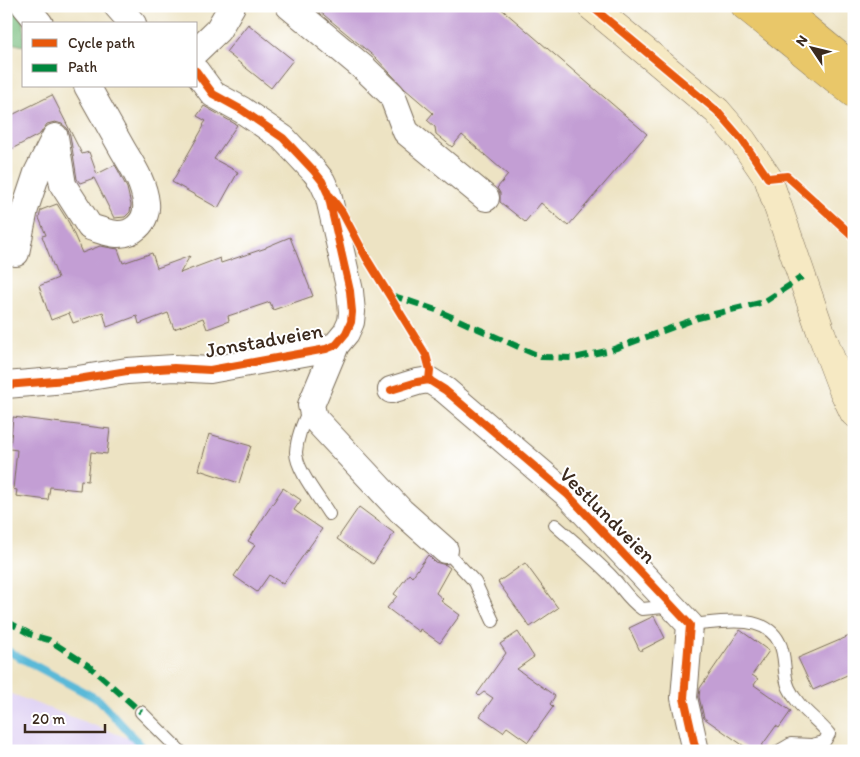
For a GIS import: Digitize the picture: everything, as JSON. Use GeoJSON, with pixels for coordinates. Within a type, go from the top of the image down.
{"type":"FeatureCollection","features":[{"type":"Feature","properties":{"kind":"main road"},"geometry":{"type":"LineString","coordinates":[[590,6],[717,111],[742,140],[768,178],[822,335],[842,388],[854,413]]}},
{"type":"Feature","properties":{"kind":"main road"},"geometry":{"type":"LineString","coordinates":[[745,6],[854,94]]}},
{"type":"Feature","properties":{"kind":"main road"},"geometry":{"type":"LineString","coordinates":[[779,6],[854,68]]}},
{"type":"Feature","properties":{"kind":"street"},"geometry":{"type":"LineString","coordinates":[[25,6],[38,22]]}},
{"type":"Feature","properties":{"kind":"street"},"geometry":{"type":"LineString","coordinates":[[117,6],[131,22]]}},
{"type":"Feature","properties":{"kind":"street"},"geometry":{"type":"LineString","coordinates":[[198,49],[218,30],[232,6]]}},
{"type":"Feature","properties":{"kind":"street"},"geometry":{"type":"LineString","coordinates":[[289,6],[366,70],[392,96],[406,132],[486,198]]}},
{"type":"Feature","properties":{"kind":"street","name":"Jonstadveien"},"geometry":{"type":"LineString","coordinates":[[6,384],[78,378],[127,371],[174,368],[210,370],[326,349],[336,345],[346,332],[351,322],[350,291],[331,203],[322,181],[283,138],[242,110],[213,94],[198,74]]}},
{"type":"Feature","properties":{"kind":"street"},"geometry":{"type":"LineString","coordinates":[[16,253],[25,209],[37,173],[55,137],[63,184],[90,227],[110,234],[121,235],[132,232],[141,224],[145,215],[147,205],[144,190],[135,170],[88,88]]}},
{"type":"Feature","properties":{"kind":"street"},"geometry":{"type":"LineString","coordinates":[[336,345],[312,405],[314,418],[401,511],[445,550]]}},
{"type":"Feature","properties":{"kind":"street"},"geometry":{"type":"LineString","coordinates":[[391,390],[429,380]]}},
{"type":"Feature","properties":{"kind":"street","name":"Vestlundveien"},"geometry":{"type":"LineString","coordinates":[[429,380],[464,405],[568,495],[690,625]]}},
{"type":"Feature","properties":{"kind":"street"},"geometry":{"type":"LineString","coordinates":[[690,625],[684,698],[696,751]]}},
{"type":"Feature","properties":{"kind":"lane"},"geometry":{"type":"LineString","coordinates":[[312,405],[301,426],[296,454],[301,469],[329,514]]}},
{"type":"Feature","properties":{"kind":"lane","name":"Vestlundveien"},"geometry":{"type":"LineString","coordinates":[[555,525],[609,574],[621,590],[637,606],[642,609],[664,607],[670,603]]}},
{"type":"Feature","properties":{"kind":"lane"},"geometry":{"type":"LineString","coordinates":[[445,550],[474,582],[493,621]]}},
{"type":"Feature","properties":{"kind":"lane"},"geometry":{"type":"LineString","coordinates":[[690,625],[742,621],[757,624],[770,632],[779,642],[788,687],[798,704],[821,724],[829,734],[824,742],[811,745],[791,744],[779,751]]}},
{"type":"Feature","properties":{"kind":"lane"},"geometry":{"type":"LineString","coordinates":[[141,712],[180,751]]}},
{"type":"Feature","properties":{"kind":"path"},"geometry":{"type":"LineString","coordinates":[[371,265],[426,355],[430,370],[429,380]]}},
{"type":"Feature","properties":{"kind":"shaded area"},"geometry":{"type":"Polygon","coordinates":[[[6,692],[162,751],[6,751],[6,692]]]}},
{"type":"Feature","properties":{"kind":"green space"},"geometry":{"type":"Polygon","coordinates":[[[6,6],[20,6],[24,22],[22,22],[22,46],[6,42],[6,6]]]}},
{"type":"Feature","properties":{"kind":"building"},"geometry":{"type":"Polygon","coordinates":[[[313,6],[498,6],[647,134],[568,226],[541,203],[525,222],[500,202],[500,193],[497,188],[508,175],[462,135],[452,147],[436,134],[435,127],[427,120],[433,113],[405,89],[376,58],[313,6]]]}},
{"type":"Feature","properties":{"kind":"building"},"geometry":{"type":"Polygon","coordinates":[[[248,24],[293,60],[271,88],[226,52],[248,24]]]}},
{"type":"Feature","properties":{"kind":"building"},"geometry":{"type":"Polygon","coordinates":[[[52,95],[82,154],[89,152],[97,174],[115,165],[118,170],[127,188],[131,205],[130,212],[125,217],[114,218],[94,178],[80,183],[77,179],[70,135],[67,128],[62,124],[55,122],[47,124],[40,134],[6,152],[6,118],[52,95]]]}},
{"type":"Feature","properties":{"kind":"building"},"geometry":{"type":"Polygon","coordinates":[[[204,106],[237,125],[214,159],[238,172],[218,208],[172,182],[204,126],[206,121],[197,116],[204,106]]]}},
{"type":"Feature","properties":{"kind":"building"},"geometry":{"type":"Polygon","coordinates":[[[57,204],[69,223],[82,253],[100,246],[118,249],[123,263],[152,253],[157,268],[190,256],[180,273],[220,258],[221,263],[266,248],[290,237],[313,296],[273,310],[270,302],[228,316],[229,321],[207,329],[203,318],[174,329],[168,313],[139,324],[137,316],[107,327],[103,312],[73,323],[69,313],[51,320],[39,286],[58,278],[42,236],[46,235],[39,218],[41,210],[57,204]]]}},
{"type":"Feature","properties":{"kind":"building"},"geometry":{"type":"Polygon","coordinates":[[[13,417],[110,429],[107,454],[91,452],[88,481],[81,480],[80,490],[50,487],[48,500],[16,496],[17,490],[13,489],[17,450],[10,449],[13,417]]]}},
{"type":"Feature","properties":{"kind":"building"},"geometry":{"type":"Polygon","coordinates":[[[209,434],[251,446],[239,483],[199,470],[209,434]]]}},
{"type":"Feature","properties":{"kind":"building"},"geometry":{"type":"Polygon","coordinates":[[[283,488],[301,500],[294,510],[322,529],[283,584],[269,575],[257,592],[234,576],[255,545],[248,541],[283,488]]]}},
{"type":"Feature","properties":{"kind":"building"},"geometry":{"type":"Polygon","coordinates":[[[359,507],[394,533],[373,564],[337,539],[359,507]]]}},
{"type":"Feature","properties":{"kind":"building"},"geometry":{"type":"Polygon","coordinates":[[[428,555],[435,562],[450,568],[436,593],[443,599],[441,601],[460,615],[440,643],[420,629],[419,632],[387,608],[397,596],[394,594],[409,574],[412,577],[428,555]]]}},
{"type":"Feature","properties":{"kind":"building"},"geometry":{"type":"Polygon","coordinates":[[[525,563],[558,608],[530,627],[498,582],[525,563]]]}},
{"type":"Feature","properties":{"kind":"building"},"geometry":{"type":"Polygon","coordinates":[[[654,616],[665,638],[640,651],[629,628],[654,616]]]}},
{"type":"Feature","properties":{"kind":"building"},"geometry":{"type":"Polygon","coordinates":[[[740,630],[769,651],[752,675],[758,679],[754,685],[791,711],[779,728],[776,726],[758,751],[751,751],[704,718],[699,697],[700,688],[740,630]]]}},
{"type":"Feature","properties":{"kind":"building"},"geometry":{"type":"Polygon","coordinates":[[[518,632],[534,657],[517,669],[555,696],[550,704],[553,707],[528,742],[507,727],[503,732],[480,716],[493,698],[484,692],[479,696],[477,694],[506,653],[500,644],[518,632]]]}},
{"type":"Feature","properties":{"kind":"building"},"geometry":{"type":"Polygon","coordinates":[[[854,634],[854,672],[813,690],[798,658],[854,634]]]}},
{"type":"Feature","properties":{"kind":"waterway"},"geometry":{"type":"LineString","coordinates":[[6,650],[99,700],[146,751]]}},
{"type":"Feature","properties":{"kind":"marked path"},"geometry":{"type":"LineString","coordinates":[[391,295],[436,310],[541,357],[574,358],[611,350],[698,318],[764,302],[802,277]]}},
{"type":"Feature","properties":{"kind":"marked path"},"geometry":{"type":"LineString","coordinates":[[6,621],[32,635],[49,640],[89,666],[141,712]]}},
{"type":"Feature","properties":{"kind":"cycle path"},"geometry":{"type":"LineString","coordinates":[[591,6],[717,111],[742,140],[768,178],[787,176],[854,237]]}},
{"type":"Feature","properties":{"kind":"cycle path"},"geometry":{"type":"LineString","coordinates":[[6,385],[78,379],[127,371],[174,368],[210,370],[326,349],[336,345],[346,333],[351,322],[352,312],[350,291],[328,194],[322,181],[283,138],[242,110],[213,94],[198,74]]}},
{"type":"Feature","properties":{"kind":"cycle path"},"geometry":{"type":"LineString","coordinates":[[330,196],[342,212],[367,259],[426,355],[430,370],[429,380]]}},
{"type":"Feature","properties":{"kind":"cycle path"},"geometry":{"type":"LineString","coordinates":[[391,390],[429,380],[445,390],[568,495],[690,625],[684,698],[696,751]]}}]}
